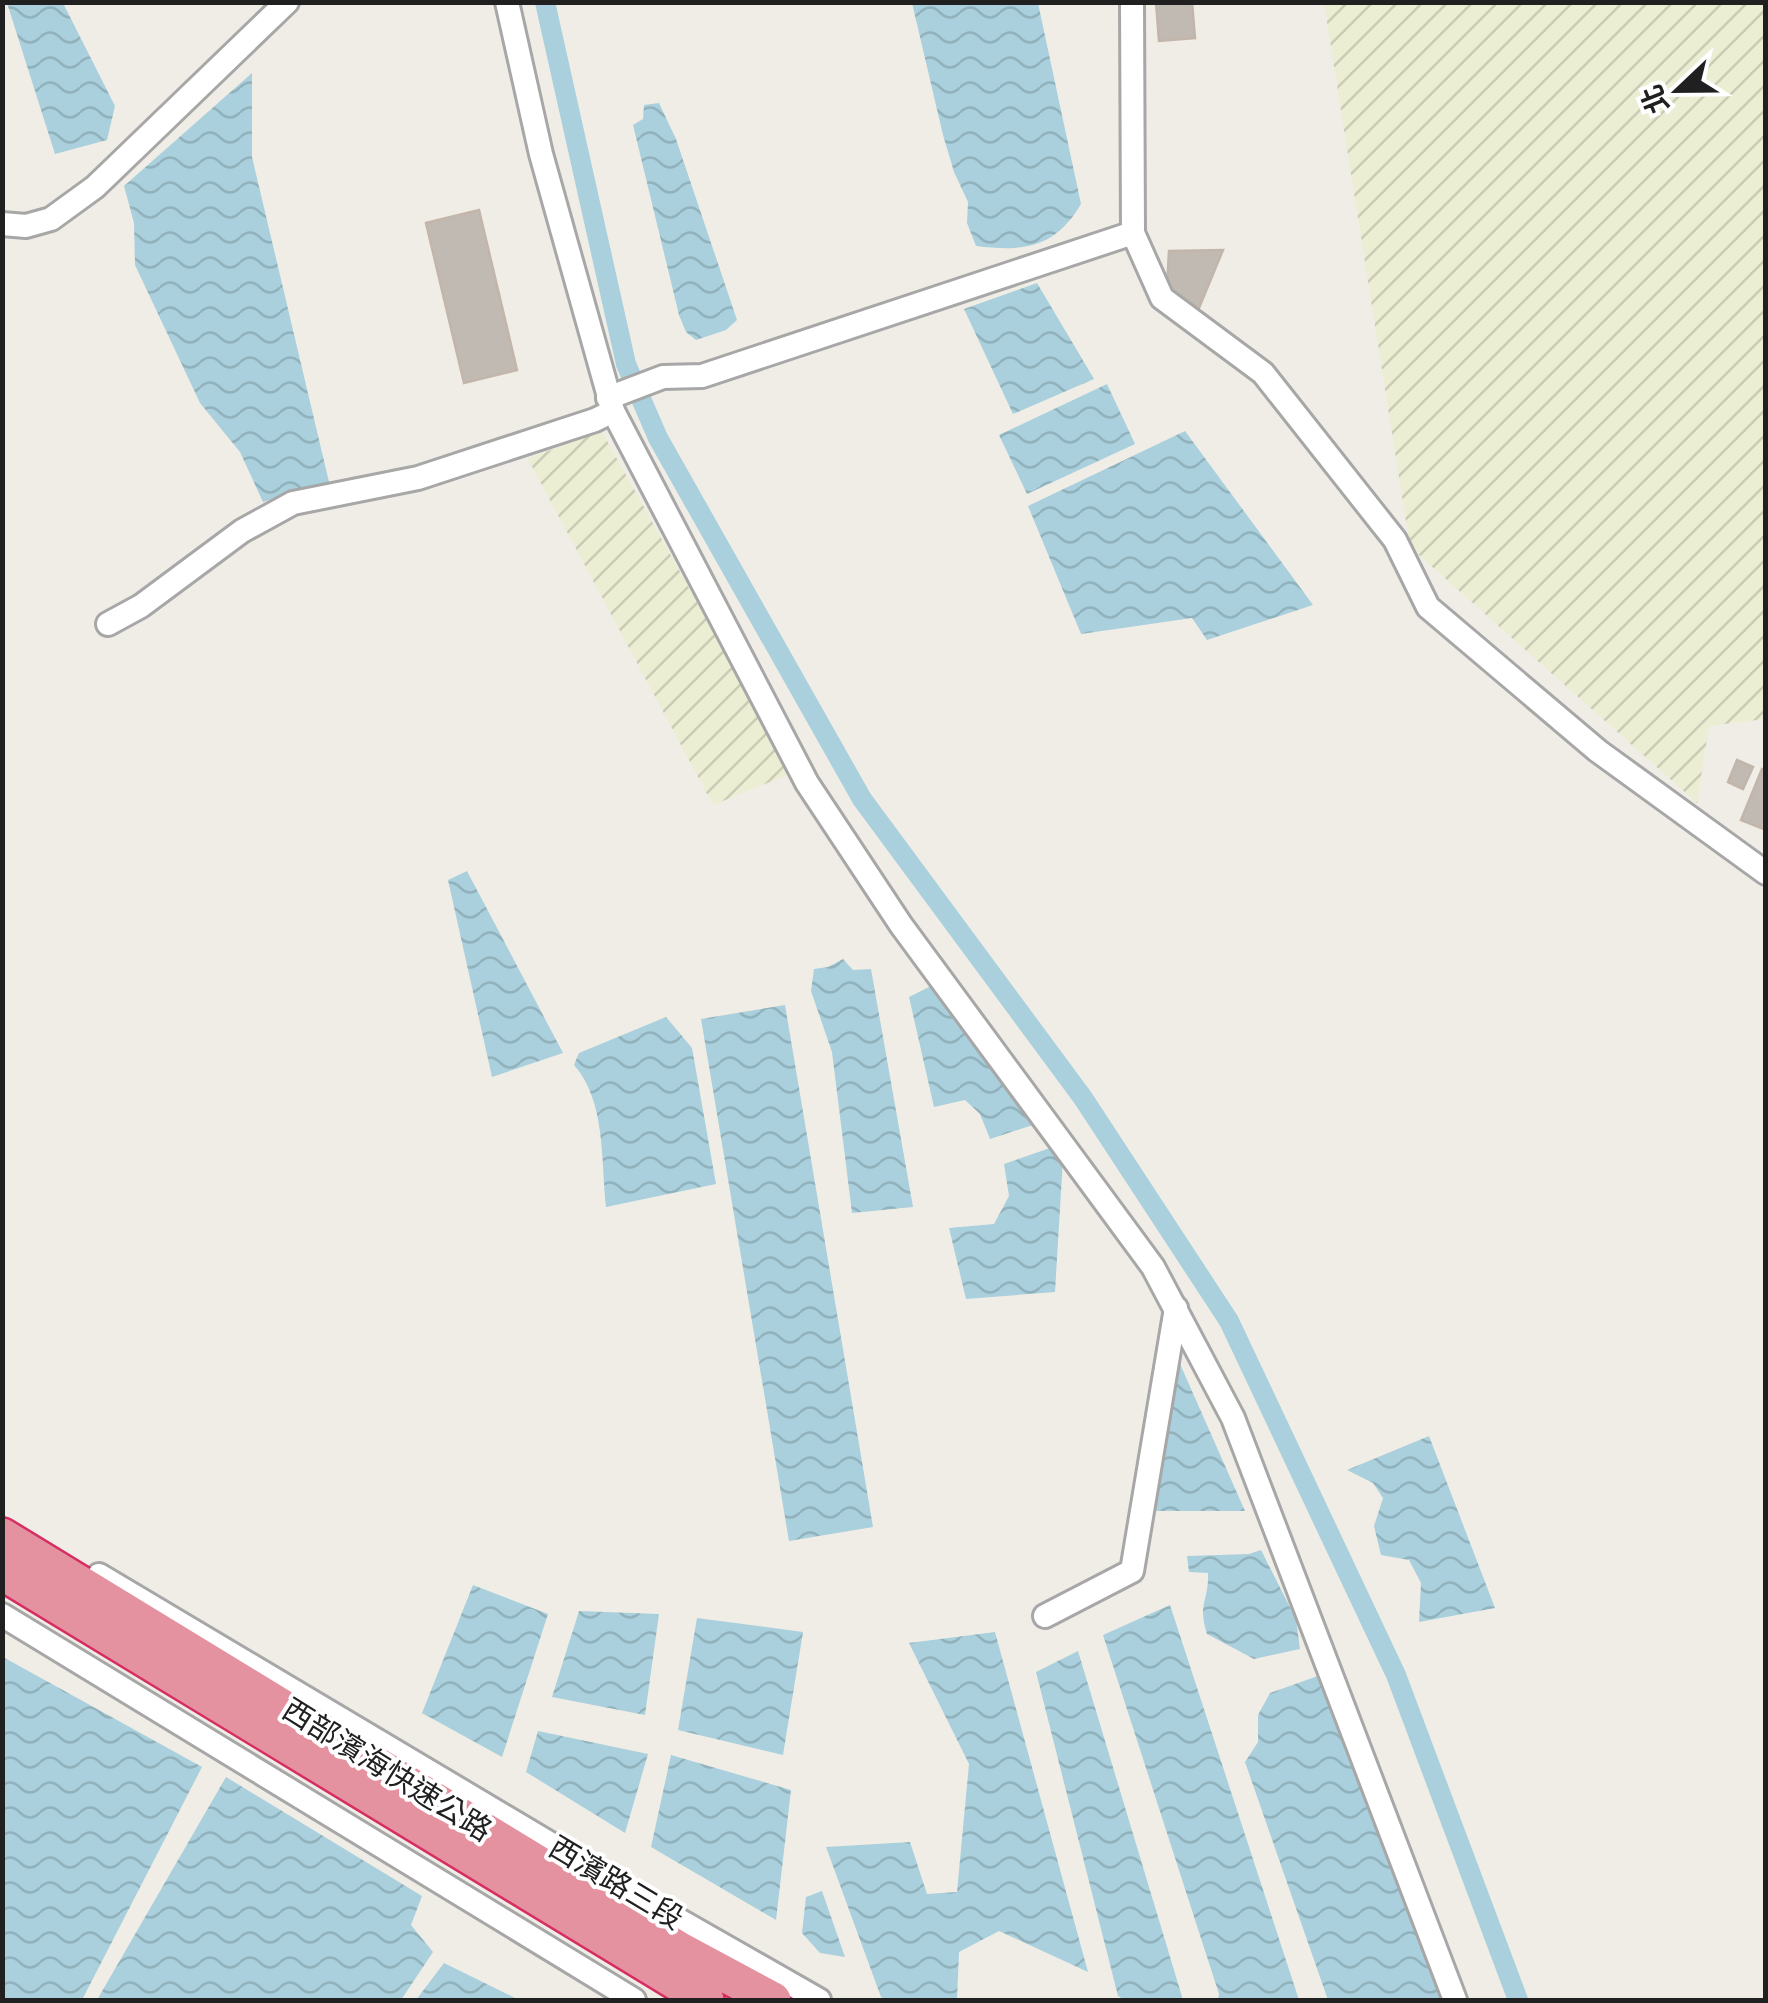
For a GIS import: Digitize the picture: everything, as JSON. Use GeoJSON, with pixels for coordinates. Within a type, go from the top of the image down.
{"type":"FeatureCollection","features":[{"type":"Feature","properties":{"kind":"highway","name":"西部濱海快速公路"},"geometry":{"type":"LineString","coordinates":[[2,1536],[680,1950],[772,2000]]}},
{"type":"Feature","properties":{"kind":"highway","name":"西部濱海快速公路"},"geometry":{"type":"LineString","coordinates":[[2,1572],[706,2000]]}},
{"type":"Feature","properties":{"kind":"street"},"geometry":{"type":"LineString","coordinates":[[2,224],[26,226],[51,218],[95,187],[287,2]]}},
{"type":"Feature","properties":{"kind":"street"},"geometry":{"type":"LineString","coordinates":[[507,2],[541,154],[610,404],[807,783],[901,925],[1153,1267],[1176,1308],[1233,1418],[1455,2000]]}},
{"type":"Feature","properties":{"kind":"street"},"geometry":{"type":"LineString","coordinates":[[1132,2],[1133,234],[1162,298],[1263,372],[1395,540],[1428,607],[1598,751],[1766,873]]}},
{"type":"Feature","properties":{"kind":"street"},"geometry":{"type":"LineString","coordinates":[[108,624],[141,606],[242,530],[293,503],[418,478],[595,420],[610,404],[663,377],[702,376],[1133,234]]}},
{"type":"Feature","properties":{"kind":"street"},"geometry":{"type":"LineString","coordinates":[[1044,1616],[1132,1570],[1176,1308]]}},
{"type":"Feature","properties":{"kind":"street","name":"西濱路三段"},"geometry":{"type":"LineString","coordinates":[[2,1518],[819,2000]]}},
{"type":"Feature","properties":{"kind":"street"},"geometry":{"type":"LineString","coordinates":[[2,1616],[634,2000]]}},
{"type":"Feature","properties":{"kind":"green space"},"geometry":{"type":"Polygon","coordinates":[[[1324,3],[1765,3],[1765,719],[1709,726],[1697,803],[1410,547],[1324,3]]]}},
{"type":"Feature","properties":{"kind":"green space"},"geometry":{"type":"Polygon","coordinates":[[[601,430],[792,773],[713,805],[528,459],[601,430]]]}},
{"type":"Feature","properties":{"kind":"water"},"geometry":{"type":"Polygon","coordinates":[[[7,3],[63,3],[115,106],[107,140],[55,154],[7,3]]]}},
{"type":"Feature","properties":{"kind":"water"},"geometry":{"type":"Polygon","coordinates":[[[912,3],[1038,3],[1081,204],[1049,238],[1023,247],[976,246],[967,223],[968,202],[943,135],[912,3]]]}},
{"type":"Feature","properties":{"kind":"water"},"geometry":{"type":"Polygon","coordinates":[[[252,73],[252,157],[329,482],[263,502],[240,452],[200,403],[135,265],[134,223],[124,186],[252,73]]]}},
{"type":"Feature","properties":{"kind":"water"},"geometry":{"type":"Polygon","coordinates":[[[659,103],[676,139],[737,320],[726,330],[696,340],[686,332],[679,315],[633,125],[643,119],[644,105],[659,103]]]}},
{"type":"Feature","properties":{"kind":"water"},"geometry":{"type":"Polygon","coordinates":[[[1037,283],[1094,379],[1013,414],[964,309],[1037,283]]]}},
{"type":"Feature","properties":{"kind":"water"},"geometry":{"type":"Polygon","coordinates":[[[1107,384],[1135,444],[1027,494],[999,435],[1107,384]]]}},
{"type":"Feature","properties":{"kind":"water"},"geometry":{"type":"Polygon","coordinates":[[[1185,431],[1313,605],[1207,640],[1192,618],[1081,634],[1028,506],[1185,431]]]}},
{"type":"Feature","properties":{"kind":"water"},"geometry":{"type":"Polygon","coordinates":[[[467,871],[563,1053],[492,1077],[448,880],[467,871]]]}},
{"type":"Feature","properties":{"kind":"water"},"geometry":{"type":"Polygon","coordinates":[[[843,959],[853,970],[871,969],[913,1207],[852,1213],[832,1052],[811,991],[814,969],[843,959]]]}},
{"type":"Feature","properties":{"kind":"water"},"geometry":{"type":"Polygon","coordinates":[[[935,984],[1036,1124],[990,1139],[980,1114],[965,1100],[934,1107],[909,997],[935,984]]]}},
{"type":"Feature","properties":{"kind":"water"},"geometry":{"type":"Polygon","coordinates":[[[785,1005],[873,1527],[789,1541],[701,1019],[785,1005]]]}},
{"type":"Feature","properties":{"kind":"water"},"geometry":{"type":"Polygon","coordinates":[[[666,1017],[692,1048],[716,1184],[606,1207],[597,1114],[592,1096],[574,1065],[579,1053],[666,1017]]]}},
{"type":"Feature","properties":{"kind":"water"},"geometry":{"type":"Polygon","coordinates":[[[1050,1148],[1063,1158],[1055,1292],[966,1299],[949,1228],[994,1224],[1009,1196],[1004,1164],[1050,1148]]]}},
{"type":"Feature","properties":{"kind":"water"},"geometry":{"type":"Polygon","coordinates":[[[1161,1321],[1245,1511],[1136,1511],[1161,1321]]]}},
{"type":"Feature","properties":{"kind":"water"},"geometry":{"type":"Polygon","coordinates":[[[1429,1436],[1495,1608],[1419,1622],[1421,1583],[1409,1560],[1381,1555],[1374,1526],[1383,1498],[1373,1483],[1347,1470],[1429,1436]]]}},
{"type":"Feature","properties":{"kind":"water"},"geometry":{"type":"Polygon","coordinates":[[[1261,1550],[1296,1619],[1300,1649],[1254,1659],[1207,1634],[1203,1608],[1208,1573],[1189,1572],[1187,1556],[1249,1554],[1261,1550]]]}},
{"type":"Feature","properties":{"kind":"water"},"geometry":{"type":"Polygon","coordinates":[[[473,1585],[548,1614],[502,1757],[422,1713],[473,1585]]]}},
{"type":"Feature","properties":{"kind":"water"},"geometry":{"type":"Polygon","coordinates":[[[1170,1605],[1299,2000],[1218,2000],[1103,1635],[1170,1605]]]}},
{"type":"Feature","properties":{"kind":"water"},"geometry":{"type":"Polygon","coordinates":[[[579,1611],[659,1614],[645,1715],[552,1697],[579,1611]]]}},
{"type":"Feature","properties":{"kind":"water"},"geometry":{"type":"Polygon","coordinates":[[[697,1618],[803,1632],[783,1755],[678,1730],[697,1618]]]}},
{"type":"Feature","properties":{"kind":"water"},"geometry":{"type":"Polygon","coordinates":[[[995,1632],[1088,1972],[999,1931],[959,1952],[957,2000],[887,2000],[881,1997],[826,1847],[910,1842],[927,1894],[957,1892],[969,1764],[909,1643],[995,1632]]]}},
{"type":"Feature","properties":{"kind":"water"},"geometry":{"type":"Polygon","coordinates":[[[1078,1651],[1183,2000],[1125,2000],[1118,1996],[1036,1672],[1078,1651]]]}},
{"type":"Feature","properties":{"kind":"water"},"geometry":{"type":"Polygon","coordinates":[[[3,1657],[202,1767],[82,2000],[3,2000],[3,1657]]]}},
{"type":"Feature","properties":{"kind":"water"},"geometry":{"type":"Polygon","coordinates":[[[1329,1672],[1453,2000],[1328,2000],[1245,1762],[1258,1742],[1258,1715],[1270,1693],[1329,1672]]]}},
{"type":"Feature","properties":{"kind":"water"},"geometry":{"type":"Polygon","coordinates":[[[538,1731],[648,1754],[625,1833],[526,1772],[538,1731]]]}},
{"type":"Feature","properties":{"kind":"water"},"geometry":{"type":"Polygon","coordinates":[[[671,1755],[791,1790],[776,1920],[651,1847],[671,1755]]]}},
{"type":"Feature","properties":{"kind":"water"},"geometry":{"type":"Polygon","coordinates":[[[226,1777],[422,1896],[411,1925],[433,1952],[401,2000],[97,2000],[226,1777]]]}},
{"type":"Feature","properties":{"kind":"water"},"geometry":{"type":"Polygon","coordinates":[[[822,1891],[845,1957],[820,1953],[802,1933],[806,1897],[822,1891]]]}},
{"type":"Feature","properties":{"kind":"water"},"geometry":{"type":"Polygon","coordinates":[[[444,1963],[519,2000],[416,2000],[444,1963]]]}},
{"type":"Feature","properties":{"kind":"building"},"geometry":{"type":"Polygon","coordinates":[[[1156,2],[1192,2],[1195,38],[1159,41],[1156,2]]]}},
{"type":"Feature","properties":{"kind":"building"},"geometry":{"type":"Polygon","coordinates":[[[479,210],[517,370],[464,383],[426,223],[479,210]]]}},
{"type":"Feature","properties":{"kind":"building"},"geometry":{"type":"Polygon","coordinates":[[[1223,250],[1196,315],[1167,287],[1169,251],[1223,250]]]}},
{"type":"Feature","properties":{"kind":"building"},"geometry":{"type":"Polygon","coordinates":[[[1737,760],[1753,767],[1743,789],[1728,782],[1737,760]]]}},
{"type":"Feature","properties":{"kind":"building"},"geometry":{"type":"Polygon","coordinates":[[[1762,769],[1766,771],[1766,830],[1741,820],[1762,769]]]}},
{"type":"Feature","properties":{"kind":"waterway"},"geometry":{"type":"LineString","coordinates":[[545,2],[626,364],[658,438],[862,799],[1083,1098],[1229,1321],[1396,1675],[1518,2000]]}}]}
